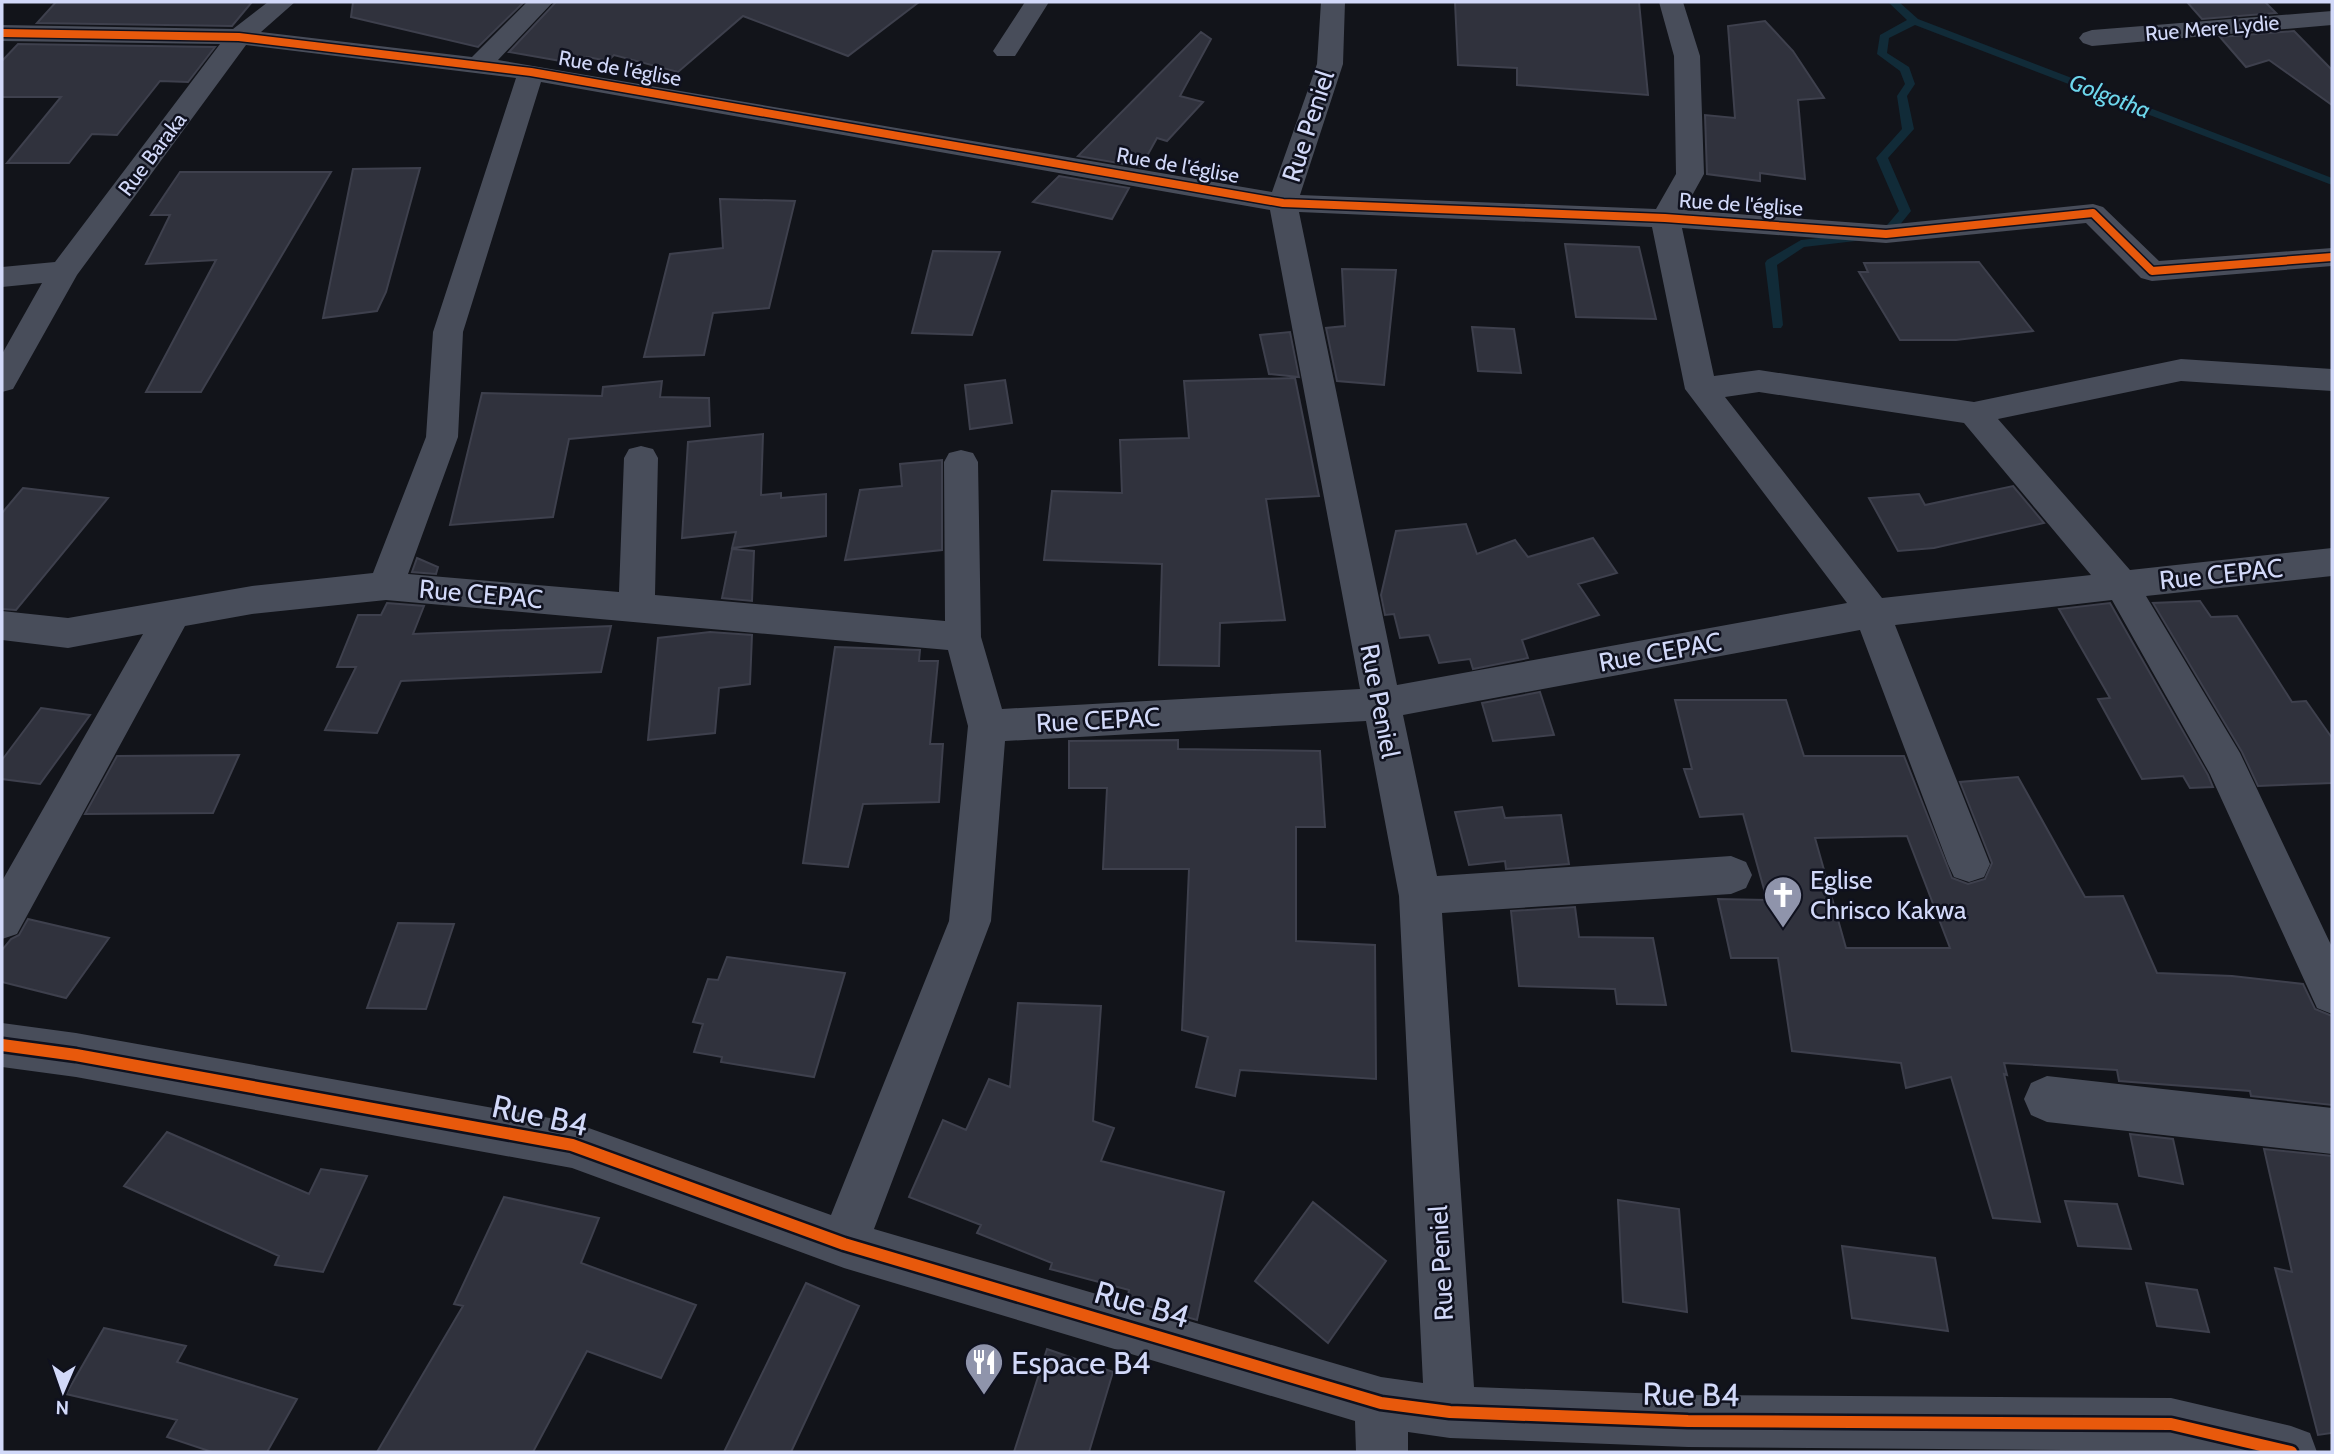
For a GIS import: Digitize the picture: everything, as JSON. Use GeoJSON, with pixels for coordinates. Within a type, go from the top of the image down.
{"type":"FeatureCollection","features":[{"type":"Feature","properties":{"kind":"street","name":"Rue Baraka"},"geometry":{"type":"LineString","coordinates":[[2,381],[64,271],[239,37],[283,2]]}},
{"type":"Feature","properties":{"kind":"street"},"geometry":{"type":"LineString","coordinates":[[477,67],[541,2]]}},
{"type":"Feature","properties":{"kind":"street"},"geometry":{"type":"LineString","coordinates":[[1006,51],[1037,2]]}},
{"type":"Feature","properties":{"kind":"street","name":"Rue Peniel"},"geometry":{"type":"LineString","coordinates":[[1334,2],[1330,64],[1283,203],[1420,896],[1450,1412]]}},
{"type":"Feature","properties":{"kind":"street"},"geometry":{"type":"LineString","coordinates":[[1671,2],[1688,56],[1690,174],[1665,218],[1700,389],[1858,590],[1872,613],[1969,864]]}},
{"type":"Feature","properties":{"kind":"street"},"geometry":{"type":"LineString","coordinates":[[2311,2],[2332,19]]}},
{"type":"Feature","properties":{"kind":"street","name":"Rue Mere Lydie"},"geometry":{"type":"LineString","coordinates":[[2092,38],[2332,19]]}},
{"type":"Feature","properties":{"kind":"street","name":"Rue de l'église"},"geometry":{"type":"LineString","coordinates":[[5,21],[239,37],[531,72],[1283,203],[1665,218],[1886,234],[2093,213],[2152,271],[2332,257]]}},
{"type":"Feature","properties":{"kind":"street"},"geometry":{"type":"LineString","coordinates":[[386,586],[442,437],[448,331],[531,72]]}},
{"type":"Feature","properties":{"kind":"street"},"geometry":{"type":"LineString","coordinates":[[2,277],[64,271]]}},
{"type":"Feature","properties":{"kind":"street"},"geometry":{"type":"LineString","coordinates":[[1700,389],[1759,381],[1974,413],[2181,370],[2332,380]]}},
{"type":"Feature","properties":{"kind":"street"},"geometry":{"type":"LineString","coordinates":[[1974,413],[2121,585],[2226,765],[2332,993]]}},
{"type":"Feature","properties":{"kind":"street"},"geometry":{"type":"LineString","coordinates":[[637,608],[640,458]]}},
{"type":"Feature","properties":{"kind":"street"},"geometry":{"type":"LineString","coordinates":[[844,1244],[970,921],[987,726],[963,637],[961,462]]}},
{"type":"Feature","properties":{"kind":"street","name":"Rue CEPAC"},"geometry":{"type":"LineString","coordinates":[[987,726],[1380,704],[1872,613],[2332,562]]}},
{"type":"Feature","properties":{"kind":"street","name":"Rue CEPAC"},"geometry":{"type":"LineString","coordinates":[[2,625],[68,633],[252,600],[386,586],[963,637]]}},
{"type":"Feature","properties":{"kind":"street"},"geometry":{"type":"LineString","coordinates":[[2,920],[173,615]]}},
{"type":"Feature","properties":{"kind":"street"},"geometry":{"type":"LineString","coordinates":[[1420,896],[1731,875]]}},
{"type":"Feature","properties":{"kind":"street","name":"Rue B4"},"geometry":{"type":"LineString","coordinates":[[2,1045],[76,1055],[572,1145],[844,1244],[1381,1403],[1691,1437],[2171,1424],[2291,1452]]}},
{"type":"Feature","properties":{"kind":"street"},"geometry":{"type":"LineString","coordinates":[[2047,1099],[2332,1131]]}},
{"type":"Feature","properties":{"kind":"street"},"geometry":{"type":"LineString","coordinates":[[1381,1403],[1382,1452]]}},
{"type":"Feature","properties":{"kind":"building"},"geometry":{"type":"Polygon","coordinates":[[[56,2],[252,2],[232,26],[37,23],[56,2]]]}},
{"type":"Feature","properties":{"kind":"building"},"geometry":{"type":"Polygon","coordinates":[[[353,2],[524,2],[478,47],[351,17],[353,2]]]}},
{"type":"Feature","properties":{"kind":"building"},"geometry":{"type":"Polygon","coordinates":[[[556,2],[919,2],[848,56],[743,16],[678,72],[614,55],[608,61],[587,57],[584,65],[509,52],[556,2]]]}},
{"type":"Feature","properties":{"kind":"building"},"geometry":{"type":"Polygon","coordinates":[[[1455,2],[1639,2],[1648,95],[1517,85],[1517,68],[1458,65],[1455,2]]]}},
{"type":"Feature","properties":{"kind":"building"},"geometry":{"type":"Polygon","coordinates":[[[2187,2],[2265,2],[2276,13],[2202,19],[2187,2]]]}},
{"type":"Feature","properties":{"kind":"building"},"geometry":{"type":"Polygon","coordinates":[[[1765,21],[1793,51],[1824,98],[1798,100],[1805,179],[1760,173],[1760,181],[1707,174],[1705,115],[1735,118],[1728,26],[1765,21]]]}},
{"type":"Feature","properties":{"kind":"building"},"geometry":{"type":"Polygon","coordinates":[[[2294,31],[2332,70],[2332,105],[2269,60],[2246,67],[2220,37],[2294,31]]]}},
{"type":"Feature","properties":{"kind":"building"},"geometry":{"type":"Polygon","coordinates":[[[1201,32],[1211,39],[1180,96],[1203,102],[1167,141],[1157,138],[1141,167],[1078,156],[1201,32]]]}},
{"type":"Feature","properties":{"kind":"building"},"geometry":{"type":"Polygon","coordinates":[[[18,44],[215,47],[188,82],[160,81],[117,135],[92,134],[69,163],[7,163],[61,97],[2,97],[2,61],[18,44]]]}},
{"type":"Feature","properties":{"kind":"building"},"geometry":{"type":"Polygon","coordinates":[[[420,168],[386,292],[377,311],[323,318],[353,169],[420,168]]]}},
{"type":"Feature","properties":{"kind":"building"},"geometry":{"type":"Polygon","coordinates":[[[180,172],[331,172],[201,392],[146,392],[216,260],[146,264],[170,215],[151,215],[180,172]]]}},
{"type":"Feature","properties":{"kind":"building"},"geometry":{"type":"Polygon","coordinates":[[[1059,176],[1129,188],[1112,219],[1033,202],[1059,176]]]}},
{"type":"Feature","properties":{"kind":"building"},"geometry":{"type":"Polygon","coordinates":[[[720,199],[795,201],[769,308],[713,313],[704,355],[644,357],[670,254],[723,248],[720,199]]]}},
{"type":"Feature","properties":{"kind":"building"},"geometry":{"type":"Polygon","coordinates":[[[1565,244],[1639,247],[1656,319],[1576,317],[1565,244]]]}},
{"type":"Feature","properties":{"kind":"building"},"geometry":{"type":"Polygon","coordinates":[[[933,251],[1000,252],[972,335],[912,333],[933,251]]]}},
{"type":"Feature","properties":{"kind":"building"},"geometry":{"type":"Polygon","coordinates":[[[1979,262],[2033,331],[1956,340],[1900,340],[1859,272],[1868,272],[1864,263],[1979,262]]]}},
{"type":"Feature","properties":{"kind":"building"},"geometry":{"type":"Polygon","coordinates":[[[1342,269],[1396,270],[1384,385],[1337,381],[1326,328],[1345,326],[1342,269]]]}},
{"type":"Feature","properties":{"kind":"building"},"geometry":{"type":"Polygon","coordinates":[[[1472,327],[1514,329],[1521,373],[1478,371],[1472,327]]]}},
{"type":"Feature","properties":{"kind":"building"},"geometry":{"type":"Polygon","coordinates":[[[1290,332],[1299,377],[1269,374],[1260,335],[1290,332]]]}},
{"type":"Feature","properties":{"kind":"building"},"geometry":{"type":"Polygon","coordinates":[[[1295,378],[1319,496],[1266,499],[1285,620],[1220,623],[1219,666],[1159,665],[1162,564],[1044,560],[1052,491],[1122,493],[1120,440],[1189,438],[1184,381],[1295,378]]]}},
{"type":"Feature","properties":{"kind":"building"},"geometry":{"type":"Polygon","coordinates":[[[1005,380],[1012,423],[970,429],[965,385],[1005,380]]]}},
{"type":"Feature","properties":{"kind":"building"},"geometry":{"type":"Polygon","coordinates":[[[662,381],[660,397],[709,398],[710,426],[569,439],[553,517],[450,525],[482,393],[602,396],[603,387],[662,381]]]}},
{"type":"Feature","properties":{"kind":"building"},"geometry":{"type":"Polygon","coordinates":[[[763,434],[761,495],[781,493],[781,498],[826,494],[826,536],[732,548],[736,532],[682,538],[688,442],[763,434]]]}},
{"type":"Feature","properties":{"kind":"building"},"geometry":{"type":"Polygon","coordinates":[[[942,460],[942,550],[845,560],[860,490],[902,486],[900,464],[942,460]]]}},
{"type":"Feature","properties":{"kind":"building"},"geometry":{"type":"Polygon","coordinates":[[[2013,486],[2044,523],[1934,548],[1898,551],[1869,498],[1919,494],[1925,505],[2013,486]]]}},
{"type":"Feature","properties":{"kind":"building"},"geometry":{"type":"Polygon","coordinates":[[[23,488],[108,498],[16,610],[2,609],[2,513],[23,488]]]}},
{"type":"Feature","properties":{"kind":"building"},"geometry":{"type":"Polygon","coordinates":[[[1466,524],[1477,554],[1515,540],[1528,557],[1593,538],[1617,573],[1578,584],[1599,615],[1522,640],[1528,658],[1473,669],[1470,659],[1439,663],[1429,635],[1400,638],[1394,614],[1385,615],[1381,595],[1396,531],[1466,524]]]}},
{"type":"Feature","properties":{"kind":"building"},"geometry":{"type":"Polygon","coordinates":[[[732,549],[754,551],[752,601],[722,598],[732,549]]]}},
{"type":"Feature","properties":{"kind":"building"},"geometry":{"type":"Polygon","coordinates":[[[417,558],[438,567],[436,574],[412,572],[417,558]]]}},
{"type":"Feature","properties":{"kind":"building"},"geometry":{"type":"Polygon","coordinates":[[[2200,601],[2211,617],[2237,616],[2292,702],[2306,701],[2332,738],[2332,783],[2258,786],[2242,752],[2153,603],[2200,601]]]}},
{"type":"Feature","properties":{"kind":"building"},"geometry":{"type":"Polygon","coordinates":[[[387,603],[424,606],[413,634],[611,626],[601,672],[401,681],[377,733],[325,730],[356,667],[337,667],[358,615],[381,615],[387,603]]]}},
{"type":"Feature","properties":{"kind":"building"},"geometry":{"type":"Polygon","coordinates":[[[2110,603],[2213,787],[2190,788],[2183,776],[2142,779],[2098,699],[2110,698],[2059,609],[2110,603]]]}},
{"type":"Feature","properties":{"kind":"building"},"geometry":{"type":"Polygon","coordinates":[[[710,632],[752,635],[750,684],[719,688],[715,733],[648,740],[658,638],[710,632]]]}},
{"type":"Feature","properties":{"kind":"building"},"geometry":{"type":"Polygon","coordinates":[[[835,647],[920,650],[919,661],[938,661],[930,744],[943,744],[939,802],[863,804],[848,867],[803,863],[835,647]]]}},
{"type":"Feature","properties":{"kind":"building"},"geometry":{"type":"Polygon","coordinates":[[[1540,692],[1554,735],[1493,741],[1482,703],[1540,692]]]}},
{"type":"Feature","properties":{"kind":"building"},"geometry":{"type":"Polygon","coordinates":[[[1675,700],[1786,700],[1804,756],[1904,756],[1952,878],[1968,884],[1985,879],[1992,863],[1960,782],[2018,777],[2085,897],[2123,896],[2157,973],[2232,976],[2303,984],[2315,1009],[2332,1016],[2332,1105],[2251,1096],[2250,1091],[2119,1081],[2117,1070],[2004,1063],[2007,1075],[2004,1074],[2040,1222],[1993,1218],[1951,1077],[1906,1088],[1901,1063],[1792,1051],[1778,958],[1731,958],[1718,899],[1767,900],[1743,814],[1700,817],[1684,769],[1692,769],[1675,700]],[[1907,836],[1815,838],[1846,948],[1950,948],[1907,836]]]}},
{"type":"Feature","properties":{"kind":"building"},"geometry":{"type":"Polygon","coordinates":[[[41,708],[90,715],[40,784],[2,779],[2,760],[41,708]]]}},
{"type":"Feature","properties":{"kind":"building"},"geometry":{"type":"Polygon","coordinates":[[[1178,740],[1178,749],[1320,751],[1325,827],[1296,827],[1296,941],[1375,945],[1376,1079],[1240,1070],[1235,1096],[1196,1087],[1208,1037],[1182,1030],[1189,869],[1103,869],[1107,788],[1069,788],[1069,741],[1178,740]]]}},
{"type":"Feature","properties":{"kind":"building"},"geometry":{"type":"Polygon","coordinates":[[[239,755],[213,813],[85,814],[117,756],[239,755]]]}},
{"type":"Feature","properties":{"kind":"building"},"geometry":{"type":"Polygon","coordinates":[[[1502,807],[1505,818],[1561,815],[1569,864],[1506,869],[1505,861],[1469,865],[1455,812],[1502,807]]]}},
{"type":"Feature","properties":{"kind":"building"},"geometry":{"type":"Polygon","coordinates":[[[1575,907],[1579,937],[1653,938],[1666,1005],[1617,1004],[1615,989],[1519,986],[1511,911],[1575,907]]]}},
{"type":"Feature","properties":{"kind":"building"},"geometry":{"type":"Polygon","coordinates":[[[28,919],[109,938],[66,998],[2,982],[2,950],[11,939],[19,935],[28,919]]]}},
{"type":"Feature","properties":{"kind":"building"},"geometry":{"type":"Polygon","coordinates":[[[398,923],[454,924],[426,1009],[367,1008],[398,923]]]}},
{"type":"Feature","properties":{"kind":"building"},"geometry":{"type":"Polygon","coordinates":[[[727,957],[845,973],[814,1077],[721,1062],[722,1057],[694,1052],[703,1024],[693,1022],[708,979],[718,980],[727,957]]]}},
{"type":"Feature","properties":{"kind":"building"},"geometry":{"type":"Polygon","coordinates":[[[1018,1003],[1101,1006],[1093,1121],[1114,1128],[1101,1161],[1224,1192],[1197,1320],[1127,1300],[1129,1290],[1050,1269],[1052,1263],[977,1233],[981,1225],[909,1197],[943,1120],[966,1130],[989,1079],[1010,1087],[1018,1003]]]}},
{"type":"Feature","properties":{"kind":"building"},"geometry":{"type":"Polygon","coordinates":[[[167,1132],[309,1194],[321,1169],[367,1176],[323,1272],[275,1265],[279,1256],[124,1186],[167,1132]]]}},
{"type":"Feature","properties":{"kind":"building"},"geometry":{"type":"Polygon","coordinates":[[[2130,1134],[2173,1139],[2183,1184],[2139,1176],[2130,1134]]]}},
{"type":"Feature","properties":{"kind":"building"},"geometry":{"type":"Polygon","coordinates":[[[2264,1149],[2332,1156],[2332,1433],[2318,1435],[2275,1268],[2292,1272],[2264,1149]]]}},
{"type":"Feature","properties":{"kind":"building"},"geometry":{"type":"Polygon","coordinates":[[[504,1197],[599,1218],[581,1263],[696,1305],[661,1378],[587,1351],[533,1452],[377,1452],[463,1306],[454,1304],[504,1197]]]}},
{"type":"Feature","properties":{"kind":"building"},"geometry":{"type":"Polygon","coordinates":[[[1618,1200],[1679,1209],[1687,1312],[1623,1302],[1618,1200]]]}},
{"type":"Feature","properties":{"kind":"building"},"geometry":{"type":"Polygon","coordinates":[[[2065,1201],[2117,1204],[2131,1249],[2078,1246],[2065,1201]]]}},
{"type":"Feature","properties":{"kind":"building"},"geometry":{"type":"Polygon","coordinates":[[[1313,1202],[1386,1261],[1328,1343],[1255,1281],[1313,1202]]]}},
{"type":"Feature","properties":{"kind":"building"},"geometry":{"type":"Polygon","coordinates":[[[1842,1246],[1935,1258],[1948,1331],[1852,1318],[1842,1246]]]}},
{"type":"Feature","properties":{"kind":"building"},"geometry":{"type":"Polygon","coordinates":[[[806,1283],[859,1306],[791,1452],[724,1452],[806,1283]]]}},
{"type":"Feature","properties":{"kind":"building"},"geometry":{"type":"Polygon","coordinates":[[[2146,1283],[2197,1290],[2209,1332],[2157,1326],[2146,1283]]]}},
{"type":"Feature","properties":{"kind":"building"},"geometry":{"type":"Polygon","coordinates":[[[104,1328],[186,1346],[177,1362],[297,1399],[267,1452],[212,1452],[167,1437],[177,1420],[66,1394],[104,1328]]]}},
{"type":"Feature","properties":{"kind":"building"},"geometry":{"type":"Polygon","coordinates":[[[1047,1349],[1113,1372],[1089,1452],[1014,1452],[1047,1349]]]}},
{"type":"Feature","properties":{"kind":"waterway","name":"Golgotha"},"geometry":{"type":"LineString","coordinates":[[1893,2],[1914,21]]}},
{"type":"Feature","properties":{"kind":"waterway"},"geometry":{"type":"LineString","coordinates":[[1777,325],[1771,263],[1801,244],[1886,234],[1905,211],[1882,158],[1908,129],[1902,96],[1910,84],[1905,69],[1882,54],[1884,37],[1914,21]]}},
{"type":"Feature","properties":{"kind":"waterway","name":"Golgotha"},"geometry":{"type":"LineString","coordinates":[[1914,21],[2332,182]]}},
{"type":"Feature","properties":{"kind":"cycle path"},"geometry":{"type":"LineString","coordinates":[[2,33],[239,37],[531,72],[1283,203],[1665,218],[1886,234],[2093,213],[2152,271],[2332,257]]}},
{"type":"Feature","properties":{"kind":"cycle path"},"geometry":{"type":"LineString","coordinates":[[2,1045],[76,1055],[572,1145],[844,1244],[1381,1403],[1450,1412],[1688,1421],[2171,1424],[2291,1452]]}},
{"type":"Feature","properties":{"kind":"place","name":"Eglise Chrisco Kakwa"},"geometry":{"type":"Point","coordinates":[1783,929]}},
{"type":"Feature","properties":{"kind":"place","name":"Espace B4"},"geometry":{"type":"Point","coordinates":[984,1396]}}]}
